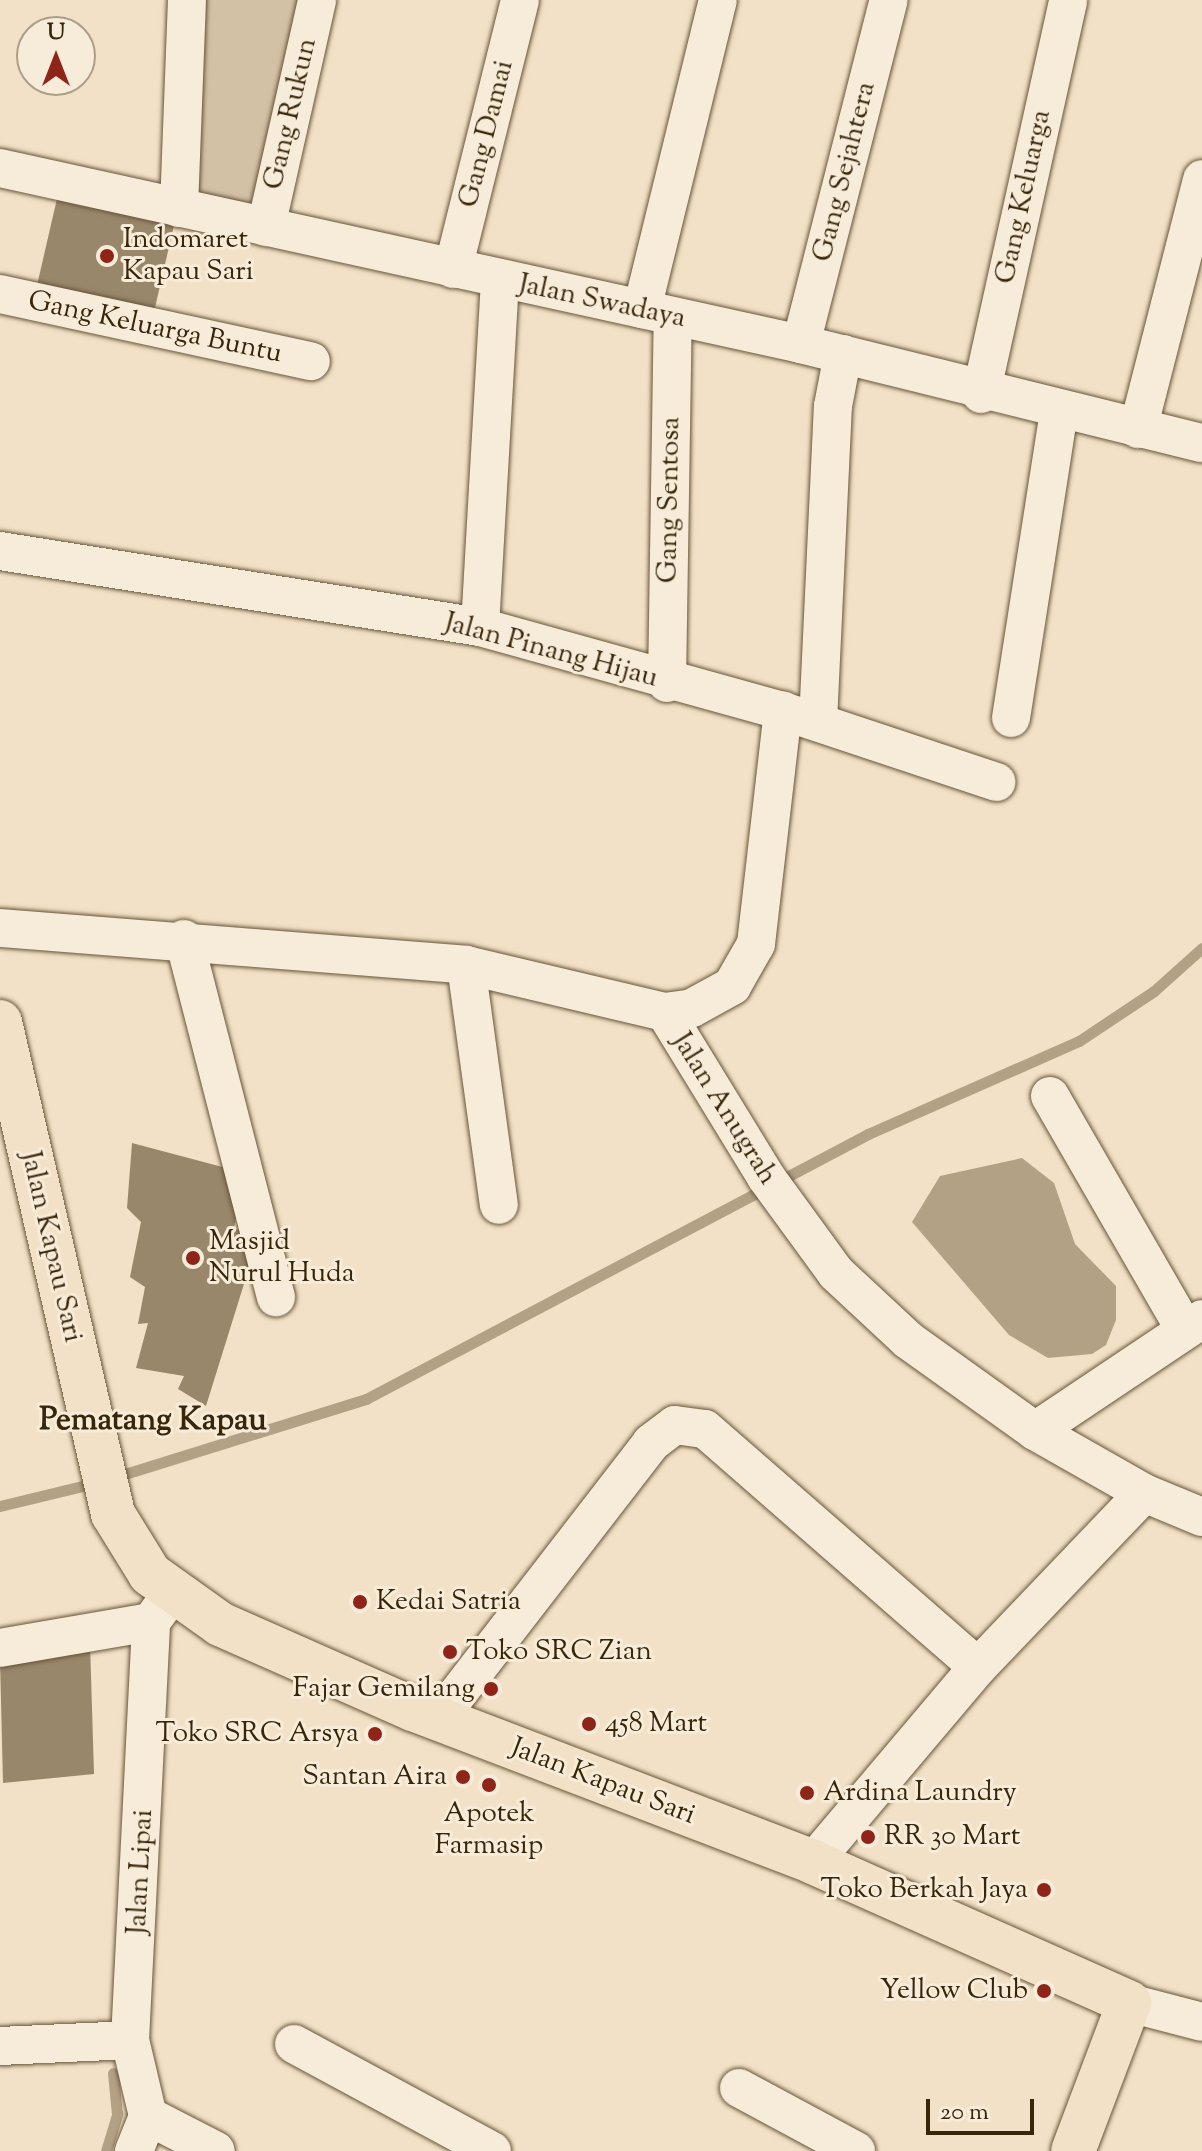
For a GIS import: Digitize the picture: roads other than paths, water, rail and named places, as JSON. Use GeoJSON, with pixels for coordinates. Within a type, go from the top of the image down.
{"type":"FeatureCollection","features":[{"type":"Feature","properties":{"kind":"main road","name":"Jalan Kapau Sari"},"geometry":{"type":"LineString","coordinates":[[0,1022],[113,1514],[161,1608],[220,1624],[438,1719],[813,1862],[1129,2003]]}},
{"type":"Feature","properties":{"kind":"main road"},"geometry":{"type":"LineString","coordinates":[[1073,2151],[1129,2003]]}},
{"type":"Feature","properties":{"kind":"street"},"geometry":{"type":"LineString","coordinates":[[179,208],[187,0]]}},
{"type":"Feature","properties":{"kind":"street","name":"Gang Rukun"},"geometry":{"type":"LineString","coordinates":[[266,227],[317,0]]}},
{"type":"Feature","properties":{"kind":"street","name":"Gang Damai"},"geometry":{"type":"LineString","coordinates":[[453,269],[520,0]]}},
{"type":"Feature","properties":{"kind":"street","name":"Gang Sentosa"},"geometry":{"type":"LineString","coordinates":[[667,683],[657,313],[718,0]]}},
{"type":"Feature","properties":{"kind":"street","name":"Gang Sejahtera"},"geometry":{"type":"LineString","coordinates":[[801,344],[889,0]]}},
{"type":"Feature","properties":{"kind":"street","name":"Gang Keluarga"},"geometry":{"type":"LineString","coordinates":[[981,394],[1068,0]]}},
{"type":"Feature","properties":{"kind":"street","name":"Jalan Swadaya"},"geometry":{"type":"LineString","coordinates":[[0,168],[500,281],[801,344],[981,394],[1202,443]]}},
{"type":"Feature","properties":{"kind":"street"},"geometry":{"type":"LineString","coordinates":[[1138,429],[1202,179]]}},
{"type":"Feature","properties":{"kind":"street"},"geometry":{"type":"LineString","coordinates":[[480,627],[500,281]]}},
{"type":"Feature","properties":{"kind":"street","name":"Gang Keluarga Buntu"},"geometry":{"type":"LineString","coordinates":[[0,294],[311,361]]}},
{"type":"Feature","properties":{"kind":"street"},"geometry":{"type":"LineString","coordinates":[[665,1012],[714,1002],[756,944],[801,716],[833,406],[843,354]]}},
{"type":"Feature","properties":{"kind":"street"},"geometry":{"type":"LineString","coordinates":[[1011,718],[1059,412]]}},
{"type":"Feature","properties":{"kind":"street","name":"Jalan Pinang Hijau"},"geometry":{"type":"LineString","coordinates":[[0,551],[480,627],[667,683],[801,716],[997,782]]}},
{"type":"Feature","properties":{"kind":"street","name":"Jalan Anugrah"},"geometry":{"type":"LineString","coordinates":[[0,928],[184,939],[466,965],[665,1012],[766,1177],[836,1273],[908,1340],[1035,1431],[1144,1493],[1202,1517]]}},
{"type":"Feature","properties":{"kind":"street"},"geometry":{"type":"LineString","coordinates":[[184,939],[276,1297]]}},
{"type":"Feature","properties":{"kind":"street"},"geometry":{"type":"LineString","coordinates":[[466,965],[499,1205]]}},
{"type":"Feature","properties":{"kind":"street"},"geometry":{"type":"LineString","coordinates":[[1035,1431],[1193,1324],[1050,1096]]}},
{"type":"Feature","properties":{"kind":"street"},"geometry":{"type":"LineString","coordinates":[[438,1719],[651,1443],[675,1425],[705,1429],[978,1667]]}},
{"type":"Feature","properties":{"kind":"street"},"geometry":{"type":"LineString","coordinates":[[813,1862],[978,1667],[1144,1493]]}},
{"type":"Feature","properties":{"kind":"street"},"geometry":{"type":"LineString","coordinates":[[0,1648],[161,1608]]}},
{"type":"Feature","properties":{"kind":"street","name":"Jalan Lipai"},"geometry":{"type":"LineString","coordinates":[[148,2116],[130,2040],[161,1608]]}},
{"type":"Feature","properties":{"kind":"street"},"geometry":{"type":"LineString","coordinates":[[1129,2003],[1202,2022]]}},
{"type":"Feature","properties":{"kind":"street"},"geometry":{"type":"LineString","coordinates":[[0,2046],[130,2040]]}},
{"type":"Feature","properties":{"kind":"street"},"geometry":{"type":"LineString","coordinates":[[294,2044],[492,2151]]}},
{"type":"Feature","properties":{"kind":"street"},"geometry":{"type":"LineString","coordinates":[[739,2088],[856,2151]]}},
{"type":"Feature","properties":{"kind":"street"},"geometry":{"type":"LineString","coordinates":[[134,2151],[148,2116],[216,2151]]}},
{"type":"Feature","properties":{"kind":"waterway"},"geometry":{"type":"LineString","coordinates":[[112,1478],[366,1399],[868,1134],[1079,1041],[1154,991],[1202,948]]}},
{"type":"Feature","properties":{"kind":"waterway"},"geometry":{"type":"LineString","coordinates":[[0,1506],[95,1483]]}},
{"type":"Feature","properties":{"kind":"waterway"},"geometry":{"type":"LineString","coordinates":[[106,2151],[117,2114],[113,2073]]}},
{"type":"Feature","properties":{"kind":"place","name":"Indomaret Kapau Sari"},"geometry":{"type":"Point","coordinates":[107,256]}},
{"type":"Feature","properties":{"kind":"place","name":"Masjid Nurul Huda"},"geometry":{"type":"Point","coordinates":[193,1258]}},
{"type":"Feature","properties":{"kind":"place","name":"Kedai Satria"},"geometry":{"type":"Point","coordinates":[360,1602]}},
{"type":"Feature","properties":{"kind":"place","name":"Toko SRC Zian"},"geometry":{"type":"Point","coordinates":[450,1652]}},
{"type":"Feature","properties":{"kind":"place","name":"Fajar Gemilang"},"geometry":{"type":"Point","coordinates":[491,1689]}},
{"type":"Feature","properties":{"kind":"place","name":"458 Mart"},"geometry":{"type":"Point","coordinates":[589,1724]}},
{"type":"Feature","properties":{"kind":"place","name":"Toko SRC Arsya"},"geometry":{"type":"Point","coordinates":[375,1734]}},
{"type":"Feature","properties":{"kind":"place","name":"Santan Aira"},"geometry":{"type":"Point","coordinates":[463,1777]}},
{"type":"Feature","properties":{"kind":"place","name":"Apotek Farmasip"},"geometry":{"type":"Point","coordinates":[489,1785]}},
{"type":"Feature","properties":{"kind":"place","name":"Ardina Laundry"},"geometry":{"type":"Point","coordinates":[807,1793]}},
{"type":"Feature","properties":{"kind":"place","name":"RR 30 Mart"},"geometry":{"type":"Point","coordinates":[868,1837]}},
{"type":"Feature","properties":{"kind":"place","name":"Toko Berkah Jaya"},"geometry":{"type":"Point","coordinates":[1044,1890]}},
{"type":"Feature","properties":{"kind":"place","name":"Yellow Club"},"geometry":{"type":"Point","coordinates":[1044,1991]}},
{"type":"Feature","properties":{"kind":"district","name":"Pematang Kapau"},"geometry":{"type":"Point","coordinates":[153,1421]}}]}
